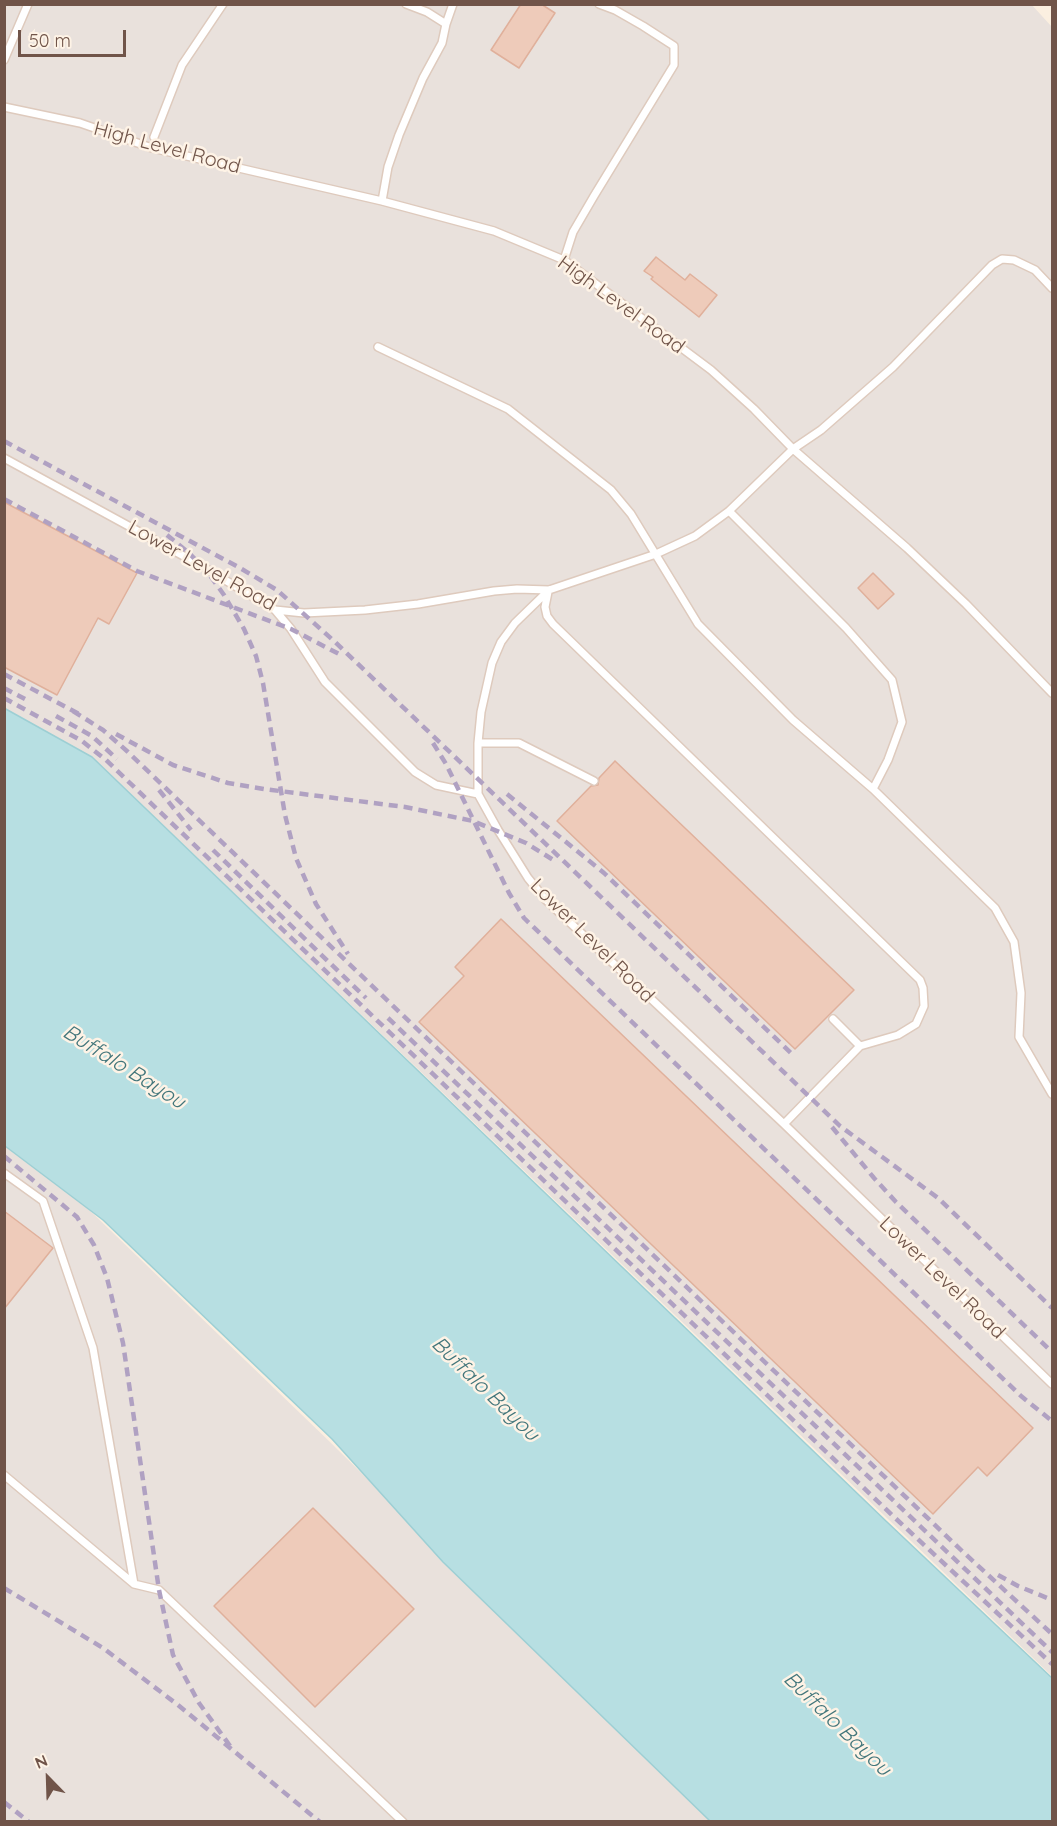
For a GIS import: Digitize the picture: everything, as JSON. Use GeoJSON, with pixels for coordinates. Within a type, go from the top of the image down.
{"type":"FeatureCollection","features":[{"type":"Feature","properties":{"kind":"lane"},"geometry":{"type":"LineString","coordinates":[[4,60],[28,4]]}},
{"type":"Feature","properties":{"kind":"lane"},"geometry":{"type":"LineString","coordinates":[[154,137],[182,65],[223,4]]}},
{"type":"Feature","properties":{"kind":"lane"},"geometry":{"type":"LineString","coordinates":[[406,4],[427,12],[446,24]]}},
{"type":"Feature","properties":{"kind":"lane"},"geometry":{"type":"LineString","coordinates":[[382,201],[388,166],[399,135],[423,78],[442,44],[453,4]]}},
{"type":"Feature","properties":{"kind":"lane"},"geometry":{"type":"LineString","coordinates":[[564,260],[573,232],[674,65],[674,46],[644,26],[599,4]]}},
{"type":"Feature","properties":{"kind":"lane","name":"High Level Road"},"geometry":{"type":"LineString","coordinates":[[4,107],[80,123],[152,147],[382,201],[494,231],[564,260],[711,370],[793,448],[907,548],[966,604],[1053,693]]}},
{"type":"Feature","properties":{"kind":"lane"},"geometry":{"type":"LineString","coordinates":[[275,610],[291,629],[325,682],[415,772],[436,784],[478,794],[478,743],[483,702],[492,663],[501,642],[515,623],[549,590],[656,554],[695,536],[729,511],[793,448],[821,430],[893,368],[992,265],[1002,259],[1014,260],[1035,270],[1053,288]]}},
{"type":"Feature","properties":{"kind":"lane"},"geometry":{"type":"LineString","coordinates":[[378,347],[507,409],[611,490],[631,514],[698,624],[793,720],[873,789],[994,908],[1014,942],[1021,993],[1019,1037],[1053,1094]]}},
{"type":"Feature","properties":{"kind":"lane","name":"Lower Level Road"},"geometry":{"type":"LineString","coordinates":[[4,458],[200,565],[275,610],[304,614],[365,610],[494,591],[549,590]]}},
{"type":"Feature","properties":{"kind":"lane"},"geometry":{"type":"LineString","coordinates":[[729,511],[846,628],[891,680],[902,722],[888,760],[873,789]]}},
{"type":"Feature","properties":{"kind":"lane"},"geometry":{"type":"LineString","coordinates":[[549,590],[545,607],[554,624],[920,980],[924,1006],[916,1024],[898,1035],[860,1046],[784,1125]]}},
{"type":"Feature","properties":{"kind":"lane"},"geometry":{"type":"LineString","coordinates":[[478,743],[519,743],[594,781]]}},
{"type":"Feature","properties":{"kind":"lane","name":"Lower Level Road"},"geometry":{"type":"LineString","coordinates":[[478,794],[522,868],[545,899],[1053,1384]]}},
{"type":"Feature","properties":{"kind":"lane"},"geometry":{"type":"LineString","coordinates":[[833,1019],[860,1046]]}},
{"type":"Feature","properties":{"kind":"lane"},"geometry":{"type":"LineString","coordinates":[[4,1173],[43,1201],[93,1348],[134,1584]]}},
{"type":"Feature","properties":{"kind":"lane"},"geometry":{"type":"LineString","coordinates":[[4,1475],[134,1584],[159,1590],[403,1821]]}},
{"type":"Feature","properties":{"kind":"shaded area"},"geometry":{"type":"Polygon","coordinates":[[[1031,4],[1052,27],[1052,1676],[92,757],[5,710],[4,5],[1031,4]]]}},
{"type":"Feature","properties":{"kind":"shaded area"},"geometry":{"type":"Polygon","coordinates":[[[4,1145],[82,1203],[329,1441],[713,1821],[5,1821],[4,1145]]]}},
{"type":"Feature","properties":{"kind":"water","name":"Buffalo Bayou"},"geometry":{"type":"Polygon","coordinates":[[[4,708],[92,757],[1052,1678],[1052,1821],[710,1821],[443,1562],[332,1439],[103,1220],[5,1146],[4,708]]]}},
{"type":"Feature","properties":{"kind":"building"},"geometry":{"type":"Polygon","coordinates":[[[521,4],[541,4],[555,13],[519,68],[491,50],[521,4]]]}},
{"type":"Feature","properties":{"kind":"building"},"geometry":{"type":"Polygon","coordinates":[[[656,257],[685,280],[690,274],[717,295],[699,317],[644,271],[656,257]]]}},
{"type":"Feature","properties":{"kind":"building"},"geometry":{"type":"Polygon","coordinates":[[[4,502],[137,573],[109,624],[98,618],[57,695],[4,667],[4,502]]]}},
{"type":"Feature","properties":{"kind":"building"},"geometry":{"type":"Polygon","coordinates":[[[873,573],[894,594],[878,609],[858,588],[873,573]]]}},
{"type":"Feature","properties":{"kind":"building"},"geometry":{"type":"Polygon","coordinates":[[[615,761],[854,990],[795,1049],[557,821],[591,786],[598,785],[599,778],[615,761]]]}},
{"type":"Feature","properties":{"kind":"building"},"geometry":{"type":"Polygon","coordinates":[[[501,919],[1033,1428],[987,1476],[978,1467],[933,1514],[419,1022],[464,976],[455,967],[501,919]]]}},
{"type":"Feature","properties":{"kind":"building"},"geometry":{"type":"Polygon","coordinates":[[[4,1211],[53,1248],[4,1309],[4,1211]]]}},
{"type":"Feature","properties":{"kind":"building"},"geometry":{"type":"Polygon","coordinates":[[[313,1508],[414,1609],[315,1707],[214,1606],[313,1508]]]}},
{"type":"Feature","properties":{"kind":"railway"},"geometry":{"type":"LineString","coordinates":[[4,441],[277,590],[335,642],[840,1126],[938,1198],[1052,1308]]}},
{"type":"Feature","properties":{"kind":"railway"},"geometry":{"type":"LineString","coordinates":[[4,499],[137,571],[291,629],[339,654]]}},
{"type":"Feature","properties":{"kind":"railway"},"geometry":{"type":"LineString","coordinates":[[167,535],[209,574],[244,629],[256,656],[263,683],[285,815],[296,858],[316,904],[348,954]]}},
{"type":"Feature","properties":{"kind":"railway"},"geometry":{"type":"LineString","coordinates":[[4,674],[79,714]]}},
{"type":"Feature","properties":{"kind":"railway"},"geometry":{"type":"LineString","coordinates":[[4,688],[25,699]]}},
{"type":"Feature","properties":{"kind":"railway"},"geometry":{"type":"LineString","coordinates":[[4,698],[82,741],[106,760],[893,1516],[1052,1664]]}},
{"type":"Feature","properties":{"kind":"railway"},"geometry":{"type":"LineString","coordinates":[[73,711],[103,730],[128,752],[961,1550],[1052,1634]]}},
{"type":"Feature","properties":{"kind":"railway"},"geometry":{"type":"LineString","coordinates":[[56,716],[92,736],[117,759]]}},
{"type":"Feature","properties":{"kind":"railway"},"geometry":{"type":"LineString","coordinates":[[116,734],[173,765],[228,783],[405,807],[473,821],[526,843],[555,861]]}},
{"type":"Feature","properties":{"kind":"railway"},"geometry":{"type":"LineString","coordinates":[[433,743],[446,764],[509,893],[524,918],[1021,1396],[1052,1421]]}},
{"type":"Feature","properties":{"kind":"railway"},"geometry":{"type":"LineString","coordinates":[[159,790],[191,830]]}},
{"type":"Feature","properties":{"kind":"railway"},"geometry":{"type":"LineString","coordinates":[[507,794],[604,873],[792,1054]]}},
{"type":"Feature","properties":{"kind":"railway"},"geometry":{"type":"LineString","coordinates":[[213,850],[366,998]]}},
{"type":"Feature","properties":{"kind":"railway"},"geometry":{"type":"LineString","coordinates":[[388,1018],[1052,1652]]}},
{"type":"Feature","properties":{"kind":"railway"},"geometry":{"type":"LineString","coordinates":[[832,1127],[896,1202],[1052,1352]]}},
{"type":"Feature","properties":{"kind":"railway"},"geometry":{"type":"LineString","coordinates":[[4,1156],[77,1217],[94,1245],[107,1278],[123,1343],[159,1590],[173,1655],[199,1703],[233,1750]]}},
{"type":"Feature","properties":{"kind":"railway"},"geometry":{"type":"LineString","coordinates":[[998,1575],[1052,1600]]}},
{"type":"Feature","properties":{"kind":"railway"},"geometry":{"type":"LineString","coordinates":[[4,1588],[103,1648],[178,1705],[320,1822]]}},
{"type":"Feature","properties":{"kind":"railway"},"geometry":{"type":"LineString","coordinates":[[4,1802],[29,1822]]}}]}
